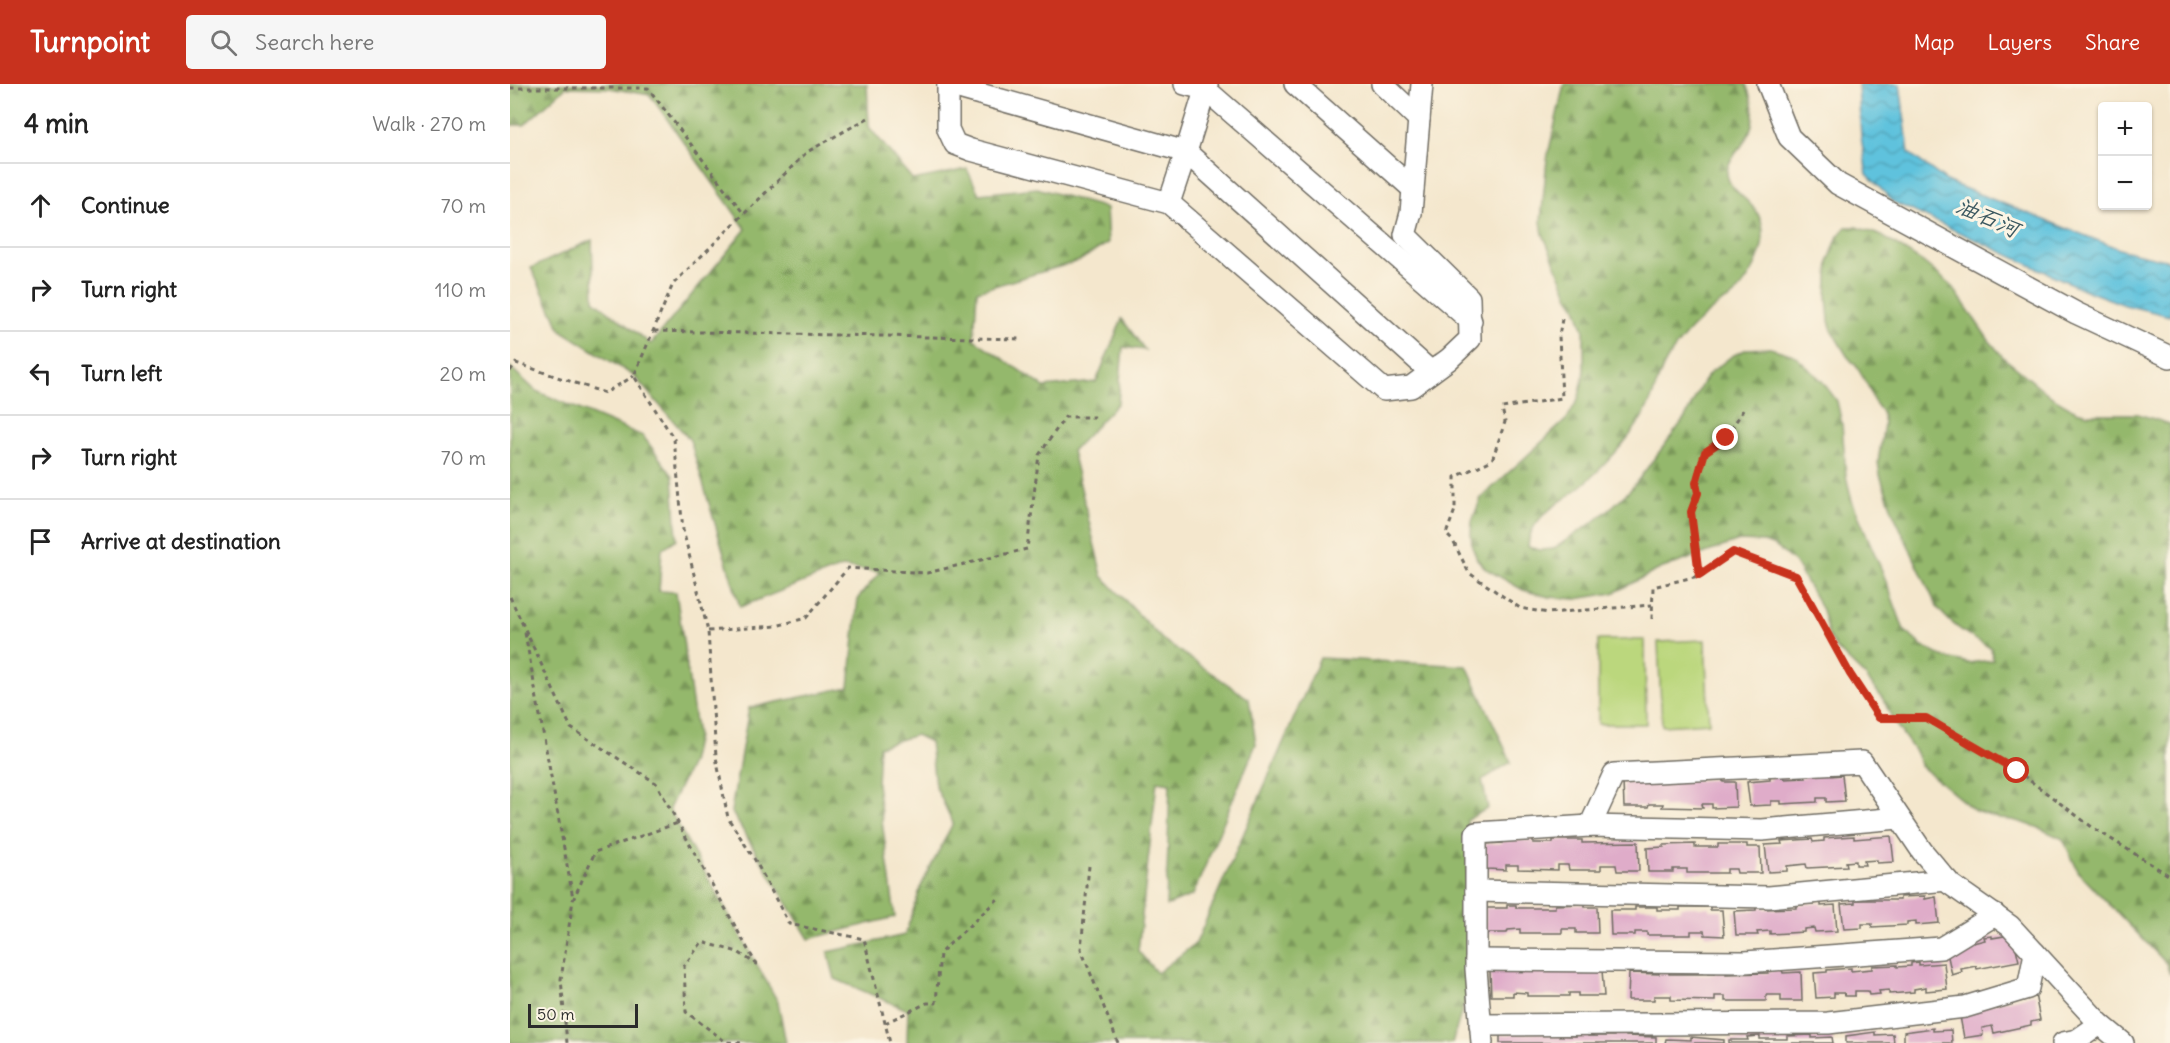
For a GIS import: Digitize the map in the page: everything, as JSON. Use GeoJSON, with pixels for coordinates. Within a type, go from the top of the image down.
{"type":"FeatureCollection","features":[{"type":"Feature","properties":{"kind":"street"},"geometry":{"type":"LineString","coordinates":[[1295,84],[1413,189]]}},
{"type":"Feature","properties":{"kind":"street"},"geometry":{"type":"LineString","coordinates":[[1382,84],[1419,119]]}},
{"type":"Feature","properties":{"kind":"street"},"geometry":{"type":"LineString","coordinates":[[1422,84],[1411,213],[1405,235],[1469,298],[1470,339],[1431,372],[1411,387],[1384,390],[1169,203],[971,150],[955,144],[948,129],[948,85],[1186,152],[1431,372]]}},
{"type":"Feature","properties":{"kind":"street"},"geometry":{"type":"LineString","coordinates":[[1768,84],[1789,137],[1838,184],[2076,313],[2170,357]]}},
{"type":"Feature","properties":{"kind":"street"},"geometry":{"type":"LineString","coordinates":[[1169,203],[1186,152],[1199,86],[1471,321]]}},
{"type":"Feature","properties":{"kind":"street"},"geometry":{"type":"LineString","coordinates":[[1590,826],[1614,774],[1862,762],[1922,851],[1947,880],[2010,926],[2100,1024],[2123,1043]]}},
{"type":"Feature","properties":{"kind":"street"},"geometry":{"type":"LineString","coordinates":[[1899,818],[1762,831],[1590,826],[1476,833],[1476,960],[1481,1034],[1828,1023],[1965,1007],[2028,988],[2035,953]]}},
{"type":"Feature","properties":{"kind":"street"},"geometry":{"type":"LineString","coordinates":[[1476,891],[1769,897],[1947,880]]}},
{"type":"Feature","properties":{"kind":"street"},"geometry":{"type":"LineString","coordinates":[[1476,960],[1744,962],[1941,948],[1995,915]]}},
{"type":"Feature","properties":{"kind":"street"},"geometry":{"type":"LineString","coordinates":[[2063,1043],[2077,1040],[2100,1024]]}},
{"type":"Feature","properties":{"kind":"path"},"geometry":{"type":"LineString","coordinates":[[510,88],[648,88],[744,214]]}},
{"type":"Feature","properties":{"kind":"path"},"geometry":{"type":"LineString","coordinates":[[510,371],[516,363],[605,393],[634,376],[673,285],[807,152],[868,118]]}},
{"type":"Feature","properties":{"kind":"path"},"geometry":{"type":"LineString","coordinates":[[1562,319],[1559,336],[1562,398],[1502,408],[1505,422],[1492,460],[1455,477],[1455,510],[1446,534],[1453,541],[1469,573],[1520,608],[1548,613],[1652,605]]}},
{"type":"Feature","properties":{"kind":"path"},"geometry":{"type":"LineString","coordinates":[[654,331],[1020,339]]}},
{"type":"Feature","properties":{"kind":"path"},"geometry":{"type":"LineString","coordinates":[[634,376],[674,439],[683,530],[708,631],[716,757],[728,818],[789,924],[864,939],[890,1043]]}},
{"type":"Feature","properties":{"kind":"path"},"geometry":{"type":"LineString","coordinates":[[1699,575],[1691,512],[1698,493],[1696,483],[1705,452],[1726,438],[1743,410]]}},
{"type":"Feature","properties":{"kind":"path"},"geometry":{"type":"LineString","coordinates":[[708,631],[776,626],[806,618],[848,568],[927,573],[1027,549],[1039,455],[1065,417],[1097,417]]}},
{"type":"Feature","properties":{"kind":"path"},"geometry":{"type":"LineString","coordinates":[[1652,619],[1653,587],[1699,575],[1733,552],[1796,576],[1850,674],[1879,718],[1926,718],[2017,771],[2092,827],[2170,876]]}},
{"type":"Feature","properties":{"kind":"path"},"geometry":{"type":"LineString","coordinates":[[510,597],[571,728],[656,783],[756,964],[738,952],[702,942],[684,966],[686,1012],[726,1042],[745,1043]]}},
{"type":"Feature","properties":{"kind":"path"},"geometry":{"type":"LineString","coordinates":[[524,628],[573,900]]}},
{"type":"Feature","properties":{"kind":"path"},"geometry":{"type":"LineString","coordinates":[[567,1043],[561,979],[573,900],[595,852],[678,823]]}},
{"type":"Feature","properties":{"kind":"path"},"geometry":{"type":"LineString","coordinates":[[1089,866],[1081,949],[1118,1043]]}},
{"type":"Feature","properties":{"kind":"path"},"geometry":{"type":"LineString","coordinates":[[885,1023],[927,1003],[936,1003],[940,953],[999,898]]}},
{"type":"Feature","properties":{"kind":"green space"},"geometry":{"type":"Polygon","coordinates":[[[510,84],[867,84],[869,127],[913,180],[967,169],[979,194],[1037,188],[1106,208],[1108,243],[1079,261],[977,291],[974,339],[1044,387],[1096,382],[1122,319],[1145,350],[1123,347],[1118,403],[1072,451],[1102,576],[1162,639],[1249,699],[1256,744],[1193,895],[1166,906],[1170,783],[1157,781],[1138,951],[1157,973],[1196,943],[1320,658],[1467,666],[1511,762],[1482,780],[1488,808],[1467,820],[1469,987],[1452,1043],[1228,1043],[1225,1040],[1212,1043],[907,1043],[908,1010],[835,979],[828,952],[905,935],[922,884],[953,823],[935,785],[930,742],[916,735],[879,746],[877,784],[895,917],[809,939],[731,811],[749,708],[849,687],[858,598],[880,572],[842,567],[740,607],[690,440],[634,376],[561,330],[531,268],[592,240],[594,300],[651,344],[746,229],[650,95],[609,88],[566,87],[524,125],[510,125],[510,84]]]}},
{"type":"Feature","properties":{"kind":"green space"},"geometry":{"type":"Polygon","coordinates":[[[1564,84],[1746,84],[1752,101],[1752,125],[1746,140],[1730,162],[1727,171],[1733,187],[1754,208],[1760,218],[1763,230],[1762,245],[1755,266],[1743,285],[1697,323],[1671,354],[1642,418],[1628,438],[1586,482],[1542,517],[1530,536],[1528,547],[1540,550],[1553,549],[1595,521],[1632,488],[1685,418],[1710,373],[1732,356],[1747,349],[1770,348],[1794,355],[1822,381],[1837,401],[1842,424],[1846,476],[1852,501],[1883,573],[1904,630],[1922,646],[1943,657],[1968,663],[1993,660],[1991,648],[1962,630],[1937,607],[1894,515],[1880,475],[1878,462],[1884,424],[1882,412],[1873,400],[1857,367],[1847,356],[1833,333],[1829,321],[1827,297],[1829,260],[1838,236],[1846,227],[1857,227],[1882,236],[1923,262],[1952,286],[1988,339],[2004,358],[2052,397],[2076,411],[2088,414],[2138,414],[2170,424],[2170,975],[2166,963],[2079,873],[2063,839],[2037,827],[1975,811],[1921,766],[1916,753],[1894,722],[1883,699],[1866,677],[1836,648],[1829,637],[1822,610],[1795,563],[1775,546],[1764,542],[1739,541],[1660,569],[1613,593],[1576,599],[1549,597],[1523,590],[1486,569],[1477,559],[1472,546],[1471,533],[1472,521],[1481,498],[1567,419],[1579,397],[1584,373],[1584,331],[1576,307],[1569,297],[1543,234],[1541,221],[1547,159],[1564,84]]]}},
{"type":"Feature","properties":{"kind":"green space"},"geometry":{"type":"Polygon","coordinates":[[[510,367],[536,391],[643,436],[673,476],[677,539],[662,549],[659,591],[676,592],[697,736],[691,763],[669,809],[778,1002],[786,1043],[510,1043],[510,367]]]}},
{"type":"Feature","properties":{"kind":"green space"},"geometry":{"type":"Polygon","coordinates":[[[1598,640],[1645,640],[1646,724],[1598,724],[1598,640]]]}},
{"type":"Feature","properties":{"kind":"green space"},"geometry":{"type":"Polygon","coordinates":[[[1705,640],[1709,723],[1662,726],[1658,642],[1705,640]]]}},
{"type":"Feature","properties":{"kind":"water","name":"油石河"},"geometry":{"type":"Polygon","coordinates":[[[1858,84],[1900,84],[1909,153],[1948,182],[2122,250],[2170,261],[2170,316],[2125,305],[2085,290],[1893,202],[1867,174],[1861,137],[1858,84]]]}},
{"type":"Feature","properties":{"kind":"building"},"geometry":{"type":"Polygon","coordinates":[[[1830,773],[1831,776],[1842,775],[1845,801],[1826,802],[1826,798],[1817,798],[1817,802],[1781,804],[1781,801],[1771,801],[1771,805],[1750,806],[1747,782],[1770,780],[1770,777],[1806,778],[1805,775],[1830,773]]]}},
{"type":"Feature","properties":{"kind":"building"},"geometry":{"type":"Polygon","coordinates":[[[1670,779],[1670,782],[1723,779],[1723,782],[1735,782],[1736,807],[1712,808],[1712,804],[1702,804],[1703,808],[1662,807],[1663,804],[1649,804],[1648,807],[1624,807],[1623,782],[1670,779]]]}},
{"type":"Feature","properties":{"kind":"building"},"geometry":{"type":"Polygon","coordinates":[[[1854,836],[1854,839],[1891,836],[1894,862],[1864,861],[1865,865],[1856,865],[1856,861],[1846,862],[1847,866],[1807,868],[1806,864],[1787,866],[1787,871],[1768,872],[1765,845],[1782,844],[1781,841],[1812,839],[1813,842],[1824,841],[1824,838],[1854,836]]]}},
{"type":"Feature","properties":{"kind":"building"},"geometry":{"type":"Polygon","coordinates":[[[1533,840],[1533,843],[1553,843],[1553,840],[1582,840],[1582,843],[1638,842],[1639,871],[1617,871],[1616,865],[1601,865],[1601,870],[1569,870],[1568,865],[1558,865],[1558,870],[1518,869],[1518,865],[1506,865],[1506,870],[1487,869],[1485,844],[1533,840]]]}},
{"type":"Feature","properties":{"kind":"building"},"geometry":{"type":"Polygon","coordinates":[[[1695,844],[1695,847],[1747,844],[1747,847],[1760,847],[1761,873],[1737,873],[1736,869],[1727,869],[1727,873],[1687,873],[1687,869],[1673,869],[1673,872],[1648,872],[1647,848],[1695,844]]]}},
{"type":"Feature","properties":{"kind":"building"},"geometry":{"type":"Polygon","coordinates":[[[1925,896],[1925,899],[1936,897],[1939,923],[1916,925],[1916,921],[1907,922],[1907,925],[1872,927],[1872,924],[1862,924],[1862,928],[1844,929],[1841,904],[1855,903],[1855,900],[1900,900],[1900,897],[1925,896]]]}},
{"type":"Feature","properties":{"kind":"building"},"geometry":{"type":"Polygon","coordinates":[[[1821,903],[1821,906],[1835,905],[1837,931],[1815,932],[1814,928],[1804,929],[1804,932],[1770,934],[1770,931],[1757,932],[1758,935],[1736,935],[1734,911],[1756,910],[1756,907],[1796,908],[1796,905],[1821,903]]]}},
{"type":"Feature","properties":{"kind":"building"},"geometry":{"type":"Polygon","coordinates":[[[1585,904],[1585,907],[1597,907],[1598,933],[1576,933],[1576,929],[1562,929],[1562,933],[1520,933],[1520,929],[1508,930],[1507,933],[1486,933],[1485,908],[1507,908],[1507,905],[1516,905],[1516,908],[1555,908],[1555,905],[1585,904]]]}},
{"type":"Feature","properties":{"kind":"building"},"geometry":{"type":"Polygon","coordinates":[[[1635,907],[1680,910],[1680,907],[1710,907],[1710,910],[1722,910],[1724,936],[1705,935],[1704,931],[1691,931],[1691,935],[1647,935],[1647,932],[1635,932],[1635,935],[1611,935],[1610,910],[1635,910],[1635,907]]]}},
{"type":"Feature","properties":{"kind":"building"},"geometry":{"type":"Polygon","coordinates":[[[2012,932],[2019,961],[1977,969],[1976,966],[1961,969],[1962,972],[1952,975],[1946,948],[1973,939],[1973,943],[1985,940],[1984,937],[2004,936],[2012,932]]]}},
{"type":"Feature","properties":{"kind":"building"},"geometry":{"type":"Polygon","coordinates":[[[1919,962],[1919,965],[1944,963],[1947,989],[1926,991],[1926,987],[1914,989],[1914,992],[1889,994],[1889,990],[1869,995],[1868,991],[1855,991],[1855,996],[1834,993],[1834,997],[1816,998],[1814,973],[1851,968],[1851,971],[1872,969],[1872,966],[1911,966],[1911,963],[1919,962]]]}},
{"type":"Feature","properties":{"kind":"building"},"geometry":{"type":"Polygon","coordinates":[[[1506,968],[1533,968],[1533,971],[1602,970],[1604,996],[1578,996],[1578,993],[1569,993],[1569,996],[1527,996],[1527,993],[1513,992],[1513,996],[1491,996],[1490,971],[1506,971],[1506,968]]]}},
{"type":"Feature","properties":{"kind":"building"},"geometry":{"type":"Polygon","coordinates":[[[1782,970],[1783,973],[1801,972],[1802,1001],[1781,1001],[1781,995],[1766,995],[1766,1001],[1725,1001],[1725,996],[1715,996],[1715,1001],[1671,1000],[1671,996],[1654,996],[1654,1000],[1628,1000],[1629,973],[1659,974],[1659,972],[1669,971],[1669,974],[1715,974],[1715,971],[1726,972],[1726,974],[1768,973],[1768,971],[1782,970]]]}},
{"type":"Feature","properties":{"kind":"building"},"geometry":{"type":"Polygon","coordinates":[[[2035,994],[2040,1020],[2031,1022],[2031,1025],[1994,1033],[1992,1026],[1982,1028],[1983,1035],[1964,1038],[1959,1011],[2035,994]]]}},
{"type":"Feature","properties":{"kind":"building"},"geometry":{"type":"Polygon","coordinates":[[[1933,1028],[1933,1031],[1951,1030],[1952,1043],[1904,1043],[1904,1032],[1933,1028]]]}},
{"type":"Feature","properties":{"kind":"building"},"geometry":{"type":"Polygon","coordinates":[[[1550,1032],[1550,1035],[1576,1036],[1576,1033],[1588,1033],[1588,1036],[1626,1034],[1626,1036],[1656,1037],[1656,1043],[1500,1043],[1500,1035],[1550,1032]]]}},
{"type":"Feature","properties":{"kind":"building"},"geometry":{"type":"Polygon","coordinates":[[[1875,1032],[1875,1035],[1893,1034],[1894,1043],[1846,1043],[1846,1036],[1875,1032]]]}},
{"type":"Feature","properties":{"kind":"building"},"geometry":{"type":"Polygon","coordinates":[[[1812,1035],[1812,1038],[1832,1037],[1833,1043],[1729,1043],[1729,1040],[1748,1040],[1747,1037],[1787,1039],[1787,1036],[1812,1035]]]}},
{"type":"Feature","properties":{"kind":"building"},"geometry":{"type":"Polygon","coordinates":[[[1691,1037],[1724,1040],[1724,1043],[1665,1043],[1666,1039],[1691,1040],[1691,1037]]]}},
{"type":"Feature","properties":{"kind":"route"},"geometry":{"type":"LineString","coordinates":[[1726,438],[1705,452],[1696,483],[1698,493],[1691,512],[1699,575],[1733,552],[1796,576],[1850,674],[1879,718],[1926,718],[2017,771]]}}]}
